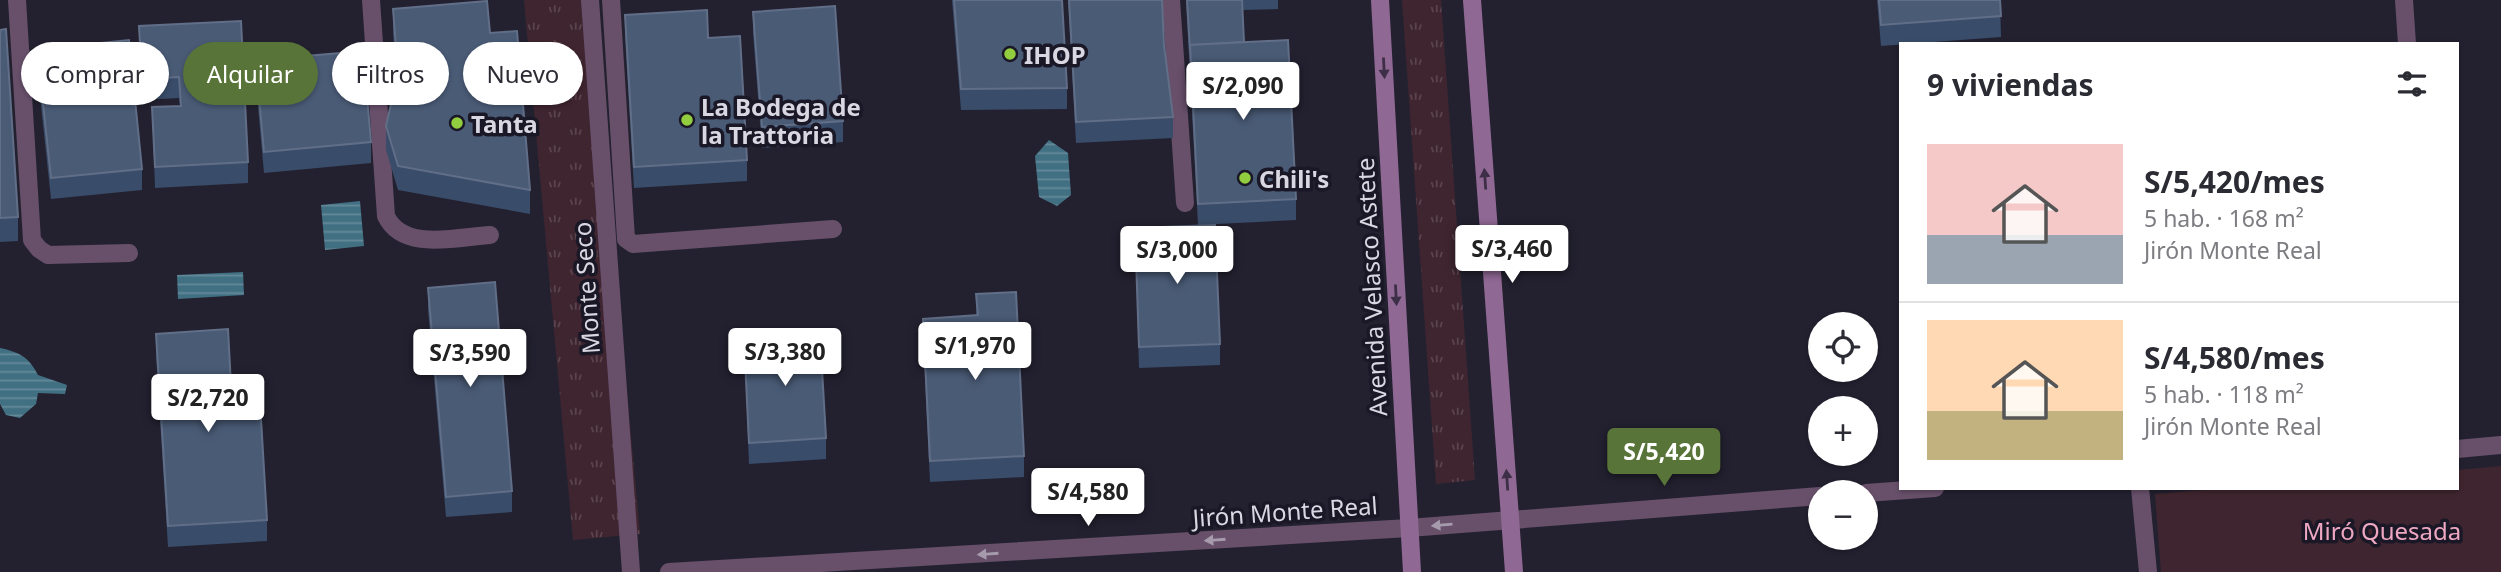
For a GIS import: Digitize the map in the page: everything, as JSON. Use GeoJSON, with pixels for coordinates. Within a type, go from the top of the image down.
{"type":"FeatureCollection","features":[{"type":"Feature","properties":{"kind":"main road","name":"Avenida Velasco Astete"},"geometry":{"type":"LineString","coordinates":[[1380,0],[1412,572]]}},
{"type":"Feature","properties":{"kind":"main road"},"geometry":{"type":"LineString","coordinates":[[1472,0],[1514,572]]}},
{"type":"Feature","properties":{"kind":"street"},"geometry":{"type":"LineString","coordinates":[[17,0],[32,240],[48,255],[129,253]]}},
{"type":"Feature","properties":{"kind":"street"},"geometry":{"type":"LineString","coordinates":[[371,0],[386,216],[392,228],[405,236],[426,239],[490,235]]}},
{"type":"Feature","properties":{"kind":"street","name":"Monte Seco"},"geometry":{"type":"LineString","coordinates":[[590,0],[631,572]]}},
{"type":"Feature","properties":{"kind":"street"},"geometry":{"type":"LineString","coordinates":[[611,0],[626,239],[633,244],[833,229]]}},
{"type":"Feature","properties":{"kind":"street"},"geometry":{"type":"LineString","coordinates":[[1171,0],[1185,203]]}},
{"type":"Feature","properties":{"kind":"street"},"geometry":{"type":"LineString","coordinates":[[2404,0],[2407,42]]}},
{"type":"Feature","properties":{"kind":"street"},"geometry":{"type":"LineString","coordinates":[[2459,449],[2501,445]]}},
{"type":"Feature","properties":{"kind":"street"},"geometry":{"type":"LineString","coordinates":[[1878,492],[1908,490]]}},
{"type":"Feature","properties":{"kind":"street"},"geometry":{"type":"LineString","coordinates":[[2140,490],[2148,572]]}},
{"type":"Feature","properties":{"kind":"street","name":"Jirón Monte Real"},"geometry":{"type":"LineString","coordinates":[[669,572],[784,569],[1409,528],[1510,518],[1808,497]]}},
{"type":"Feature","properties":{"kind":"green space"},"geometry":{"type":"Polygon","coordinates":[[[524,0],[591,0],[640,534],[573,540],[534,105],[583,105],[583,42],[528,42],[524,0]]]}},
{"type":"Feature","properties":{"kind":"green space"},"geometry":{"type":"Polygon","coordinates":[[[1402,0],[1441,0],[1475,480],[1436,484],[1402,0]]]}},
{"type":"Feature","properties":{"kind":"green space","name":"Miró Quesada"},"geometry":{"type":"Polygon","coordinates":[[[2501,466],[2501,572],[2161,572],[2155,494],[2203,490],[2459,490],[2459,470],[2501,466]]]}},
{"type":"Feature","properties":{"kind":"water"},"geometry":{"type":"Polygon","coordinates":[[[1049,140],[1068,153],[1071,195],[1057,206],[1039,197],[1035,156],[1049,140]]]}},
{"type":"Feature","properties":{"kind":"water"},"geometry":{"type":"Polygon","coordinates":[[[360,201],[364,246],[325,250],[321,205],[360,201]]]}},
{"type":"Feature","properties":{"kind":"water"},"geometry":{"type":"Polygon","coordinates":[[[243,272],[244,295],[178,299],[177,275],[243,272]]]}},
{"type":"Feature","properties":{"kind":"water"},"geometry":{"type":"Polygon","coordinates":[[[0,348],[23,356],[38,375],[67,385],[65,394],[38,393],[36,404],[20,418],[6,415],[0,404],[0,348]]]}},
{"type":"Feature","properties":{"kind":"building","name":"IHOP"},"geometry":{"type":"Polygon","coordinates":[[[954,0],[1062,0],[1067,88],[961,89],[954,0]]]}},
{"type":"Feature","properties":{"kind":"building"},"geometry":{"type":"Polygon","coordinates":[[[1069,0],[1162,0],[1164,45],[1173,117],[1076,122],[1069,0]]]}},
{"type":"Feature","properties":{"kind":"building"},"geometry":{"type":"Polygon","coordinates":[[[1187,0],[1242,0],[1244,42],[1190,45],[1190,50],[1187,0]]]}},
{"type":"Feature","properties":{"kind":"building"},"geometry":{"type":"Polygon","coordinates":[[[1879,0],[2000,0],[2001,16],[1881,25],[1879,0]]]}},
{"type":"Feature","properties":{"kind":"building"},"geometry":{"type":"Polygon","coordinates":[[[487,1],[490,33],[517,31],[518,42],[463,42],[463,105],[523,105],[530,190],[398,166],[386,126],[391,105],[449,105],[449,42],[396,42],[393,9],[487,1]]]}},
{"type":"Feature","properties":{"kind":"building"},"geometry":{"type":"Polygon","coordinates":[[[835,6],[843,121],[762,127],[753,12],[835,6]]]}},
{"type":"Feature","properties":{"kind":"building","name":"La Bodega de la Trattoria"},"geometry":{"type":"Polygon","coordinates":[[[707,10],[708,38],[740,36],[747,160],[634,167],[625,15],[707,10]]]}},
{"type":"Feature","properties":{"kind":"building"},"geometry":{"type":"Polygon","coordinates":[[[241,21],[242,42],[183,42],[183,105],[245,105],[248,162],[155,167],[152,107],[181,106],[179,77],[169,78],[169,42],[140,42],[139,26],[241,21]]]}},
{"type":"Feature","properties":{"kind":"building"},"geometry":{"type":"Polygon","coordinates":[[[6,29],[18,217],[0,218],[0,30],[6,29]]]}},
{"type":"Feature","properties":{"kind":"building","name":"Chili's"},"geometry":{"type":"Polygon","coordinates":[[[1288,40],[1296,199],[1198,204],[1190,45],[1288,40]]]}},
{"type":"Feature","properties":{"kind":"building"},"geometry":{"type":"Polygon","coordinates":[[[332,54],[332,105],[368,105],[371,142],[264,152],[260,105],[318,105],[318,55],[332,54]]]}},
{"type":"Feature","properties":{"kind":"building"},"geometry":{"type":"Polygon","coordinates":[[[43,105],[136,105],[142,169],[51,178],[43,105]]]}},
{"type":"Feature","properties":{"kind":"building"},"geometry":{"type":"Polygon","coordinates":[[[1215,225],[1220,344],[1139,347],[1135,228],[1215,225]]]}},
{"type":"Feature","properties":{"kind":"building"},"geometry":{"type":"Polygon","coordinates":[[[495,282],[512,491],[446,497],[428,288],[495,282]]]}},
{"type":"Feature","properties":{"kind":"building"},"geometry":{"type":"Polygon","coordinates":[[[1016,292],[1024,456],[930,461],[923,319],[978,315],[976,294],[1016,292]]]}},
{"type":"Feature","properties":{"kind":"building"},"geometry":{"type":"Polygon","coordinates":[[[228,329],[232,404],[260,402],[267,520],[168,526],[156,334],[228,329]]]}},
{"type":"Feature","properties":{"kind":"building"},"geometry":{"type":"Polygon","coordinates":[[[820,334],[826,438],[749,443],[744,338],[820,334]]]}},
{"type":"Feature","properties":{"kind":"place","name":"IHOP"},"geometry":{"type":"Point","coordinates":[1010,54]}},
{"type":"Feature","properties":{"kind":"place","name":"La Bodega de la Trattoria"},"geometry":{"type":"Point","coordinates":[687,120]}},
{"type":"Feature","properties":{"kind":"place","name":"Tanta"},"geometry":{"type":"Point","coordinates":[457,123]}},
{"type":"Feature","properties":{"kind":"place","name":"Chili's"},"geometry":{"type":"Point","coordinates":[1245,178]}}]}
